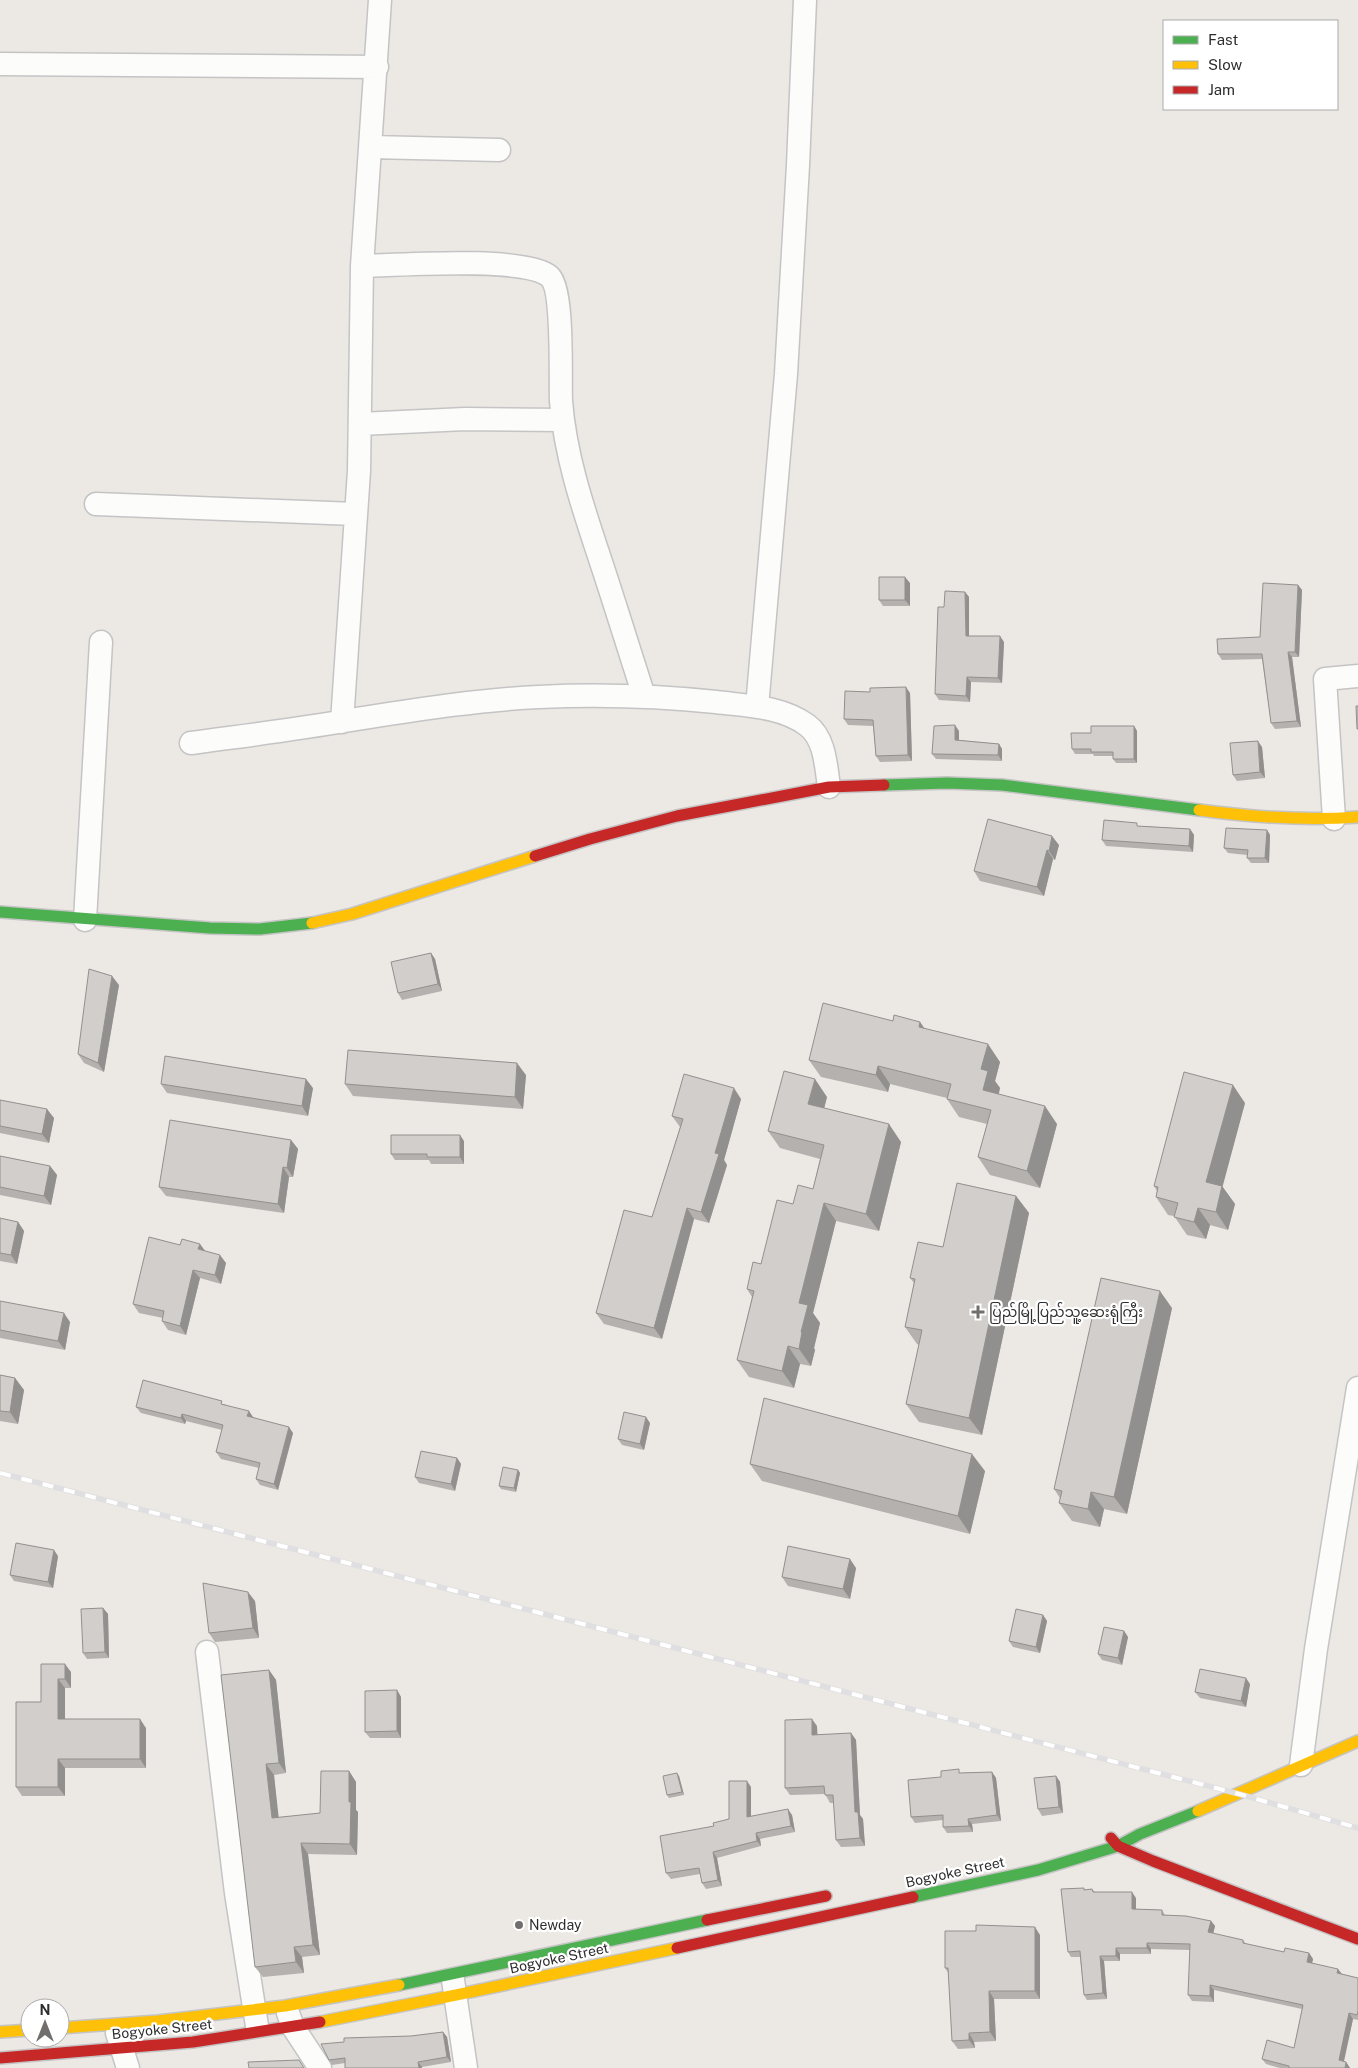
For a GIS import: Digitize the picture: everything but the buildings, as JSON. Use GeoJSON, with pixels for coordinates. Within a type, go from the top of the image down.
{"type":"FeatureCollection","features":[{"type":"Feature","properties":{"kind":"main road"},"geometry":{"type":"LineString","coordinates":[[0,912],[85,920],[210,928],[260,929],[306,924],[352,914],[590,839],[677,816],[829,787],[946,783],[1002,786],[1223,812],[1334,819],[1358,817]]}},
{"type":"Feature","properties":{"kind":"main road"},"geometry":{"type":"LineString","coordinates":[[1092,1842],[1114,1842],[1140,1834],[1239,1794],[1358,1741]]}},
{"type":"Feature","properties":{"kind":"main road"},"geometry":{"type":"LineString","coordinates":[[1114,1842],[1358,1939]]}},
{"type":"Feature","properties":{"kind":"main road","name":"Bogyoke Street"},"geometry":{"type":"LineString","coordinates":[[0,2058],[125,2058],[194,2042],[256,2021],[285,2006],[454,1985],[747,1932],[885,1898],[1038,1870],[1114,1842]]}},
{"type":"Feature","properties":{"kind":"main road","name":"Bogyoke Street"},"geometry":{"type":"LineString","coordinates":[[70,2027],[114,2024],[256,2021],[293,2027],[454,1985],[625,1936],[834,1894]]}},
{"type":"Feature","properties":{"kind":"main road"},"geometry":{"type":"LineString","coordinates":[[741,1913],[747,1932]]}},
{"type":"Feature","properties":{"kind":"main road"},"geometry":{"type":"LineString","coordinates":[[0,2032],[20,2031]]}},
{"type":"Feature","properties":{"kind":"street"},"geometry":{"type":"LineString","coordinates":[[342,722],[359,471],[362,266],[380,0]]}},
{"type":"Feature","properties":{"kind":"street"},"geometry":{"type":"LineString","coordinates":[[757,707],[786,374],[805,0]]}},
{"type":"Feature","properties":{"kind":"street"},"geometry":{"type":"LineString","coordinates":[[0,64],[377,66]]}},
{"type":"Feature","properties":{"kind":"street"},"geometry":{"type":"LineString","coordinates":[[371,147],[499,150]]}},
{"type":"Feature","properties":{"kind":"street"},"geometry":{"type":"LineString","coordinates":[[362,266],[500,264],[539,270],[550,276],[555,283],[559,304],[559,375],[562,420],[571,464],[586,518],[644,696]]}},
{"type":"Feature","properties":{"kind":"street"},"geometry":{"type":"LineString","coordinates":[[360,424],[465,419],[562,420]]}},
{"type":"Feature","properties":{"kind":"street"},"geometry":{"type":"LineString","coordinates":[[96,504],[355,514]]}},
{"type":"Feature","properties":{"kind":"street"},"geometry":{"type":"LineString","coordinates":[[85,920],[101,642]]}},
{"type":"Feature","properties":{"kind":"street"},"geometry":{"type":"LineString","coordinates":[[1334,819],[1325,679],[1358,676]]}},
{"type":"Feature","properties":{"kind":"street"},"geometry":{"type":"LineString","coordinates":[[191,743],[342,722],[410,710],[538,697],[644,696],[757,707],[782,712],[808,726],[818,737],[824,754],[829,787]]}},
{"type":"Feature","properties":{"kind":"street"},"geometry":{"type":"LineString","coordinates":[[1301,1765],[1316,1649],[1358,1388]]}},
{"type":"Feature","properties":{"kind":"street"},"geometry":{"type":"LineString","coordinates":[[207,1652],[236,1893],[256,2021]]}},
{"type":"Feature","properties":{"kind":"street"},"geometry":{"type":"LineString","coordinates":[[454,1985],[466,2068]]}},
{"type":"Feature","properties":{"kind":"street"},"geometry":{"type":"LineString","coordinates":[[285,2006],[293,2027],[320,2068]]}},
{"type":"Feature","properties":{"kind":"street"},"geometry":{"type":"LineString","coordinates":[[114,2024],[125,2058]]}},
{"type":"Feature","properties":{"kind":"railway"},"geometry":{"type":"LineString","coordinates":[[0,1473],[1239,1794],[1358,1828]]}},
{"type":"Feature","properties":{"kind":"traffic: fast"},"geometry":{"type":"LineString","coordinates":[[884,785],[947,783],[1002,785],[1199,810]]}},
{"type":"Feature","properties":{"kind":"traffic: fast"},"geometry":{"type":"LineString","coordinates":[[0,912],[210,928],[260,929],[312,923]]}},
{"type":"Feature","properties":{"kind":"traffic: fast"},"geometry":{"type":"LineString","coordinates":[[913,1897],[1038,1870],[1118,1846],[1140,1834],[1198,1811]]}},
{"type":"Feature","properties":{"kind":"traffic: fast"},"geometry":{"type":"LineString","coordinates":[[399,1985],[707,1920]]}},
{"type":"Feature","properties":{"kind":"traffic: slow"},"geometry":{"type":"LineString","coordinates":[[1199,810],[1278,818],[1358,817]]}},
{"type":"Feature","properties":{"kind":"traffic: slow"},"geometry":{"type":"LineString","coordinates":[[312,923],[352,914],[535,856]]}},
{"type":"Feature","properties":{"kind":"traffic: slow"},"geometry":{"type":"LineString","coordinates":[[1198,1811],[1358,1741]]}},
{"type":"Feature","properties":{"kind":"traffic: slow"},"geometry":{"type":"LineString","coordinates":[[320,2022],[677,1948]]}},
{"type":"Feature","properties":{"kind":"traffic: slow"},"geometry":{"type":"LineString","coordinates":[[70,2027],[158,2021],[285,2006],[399,1985]]}},
{"type":"Feature","properties":{"kind":"traffic: slow"},"geometry":{"type":"LineString","coordinates":[[0,2032],[20,2031]]}},
{"type":"Feature","properties":{"kind":"traffic: jam"},"geometry":{"type":"LineString","coordinates":[[535,856],[677,816],[829,787],[884,785]]}},
{"type":"Feature","properties":{"kind":"traffic: jam"},"geometry":{"type":"LineString","coordinates":[[1111,1838],[1118,1846],[1153,1861],[1358,1939]]}},
{"type":"Feature","properties":{"kind":"traffic: jam"},"geometry":{"type":"LineString","coordinates":[[707,1920],[826,1896]]}},
{"type":"Feature","properties":{"kind":"traffic: jam"},"geometry":{"type":"LineString","coordinates":[[677,1948],[913,1897]]}},
{"type":"Feature","properties":{"kind":"traffic: jam"},"geometry":{"type":"LineString","coordinates":[[0,2058],[193,2042],[320,2022]]}},
{"type":"Feature","properties":{"kind":"place","name":"ပြည်မြို့ပြည်သူ့ဆေးရုံကြီး"},"geometry":{"type":"Point","coordinates":[978,1312]}},
{"type":"Feature","properties":{"kind":"place","name":"Newday"},"geometry":{"type":"Point","coordinates":[519,1925]}}]}
